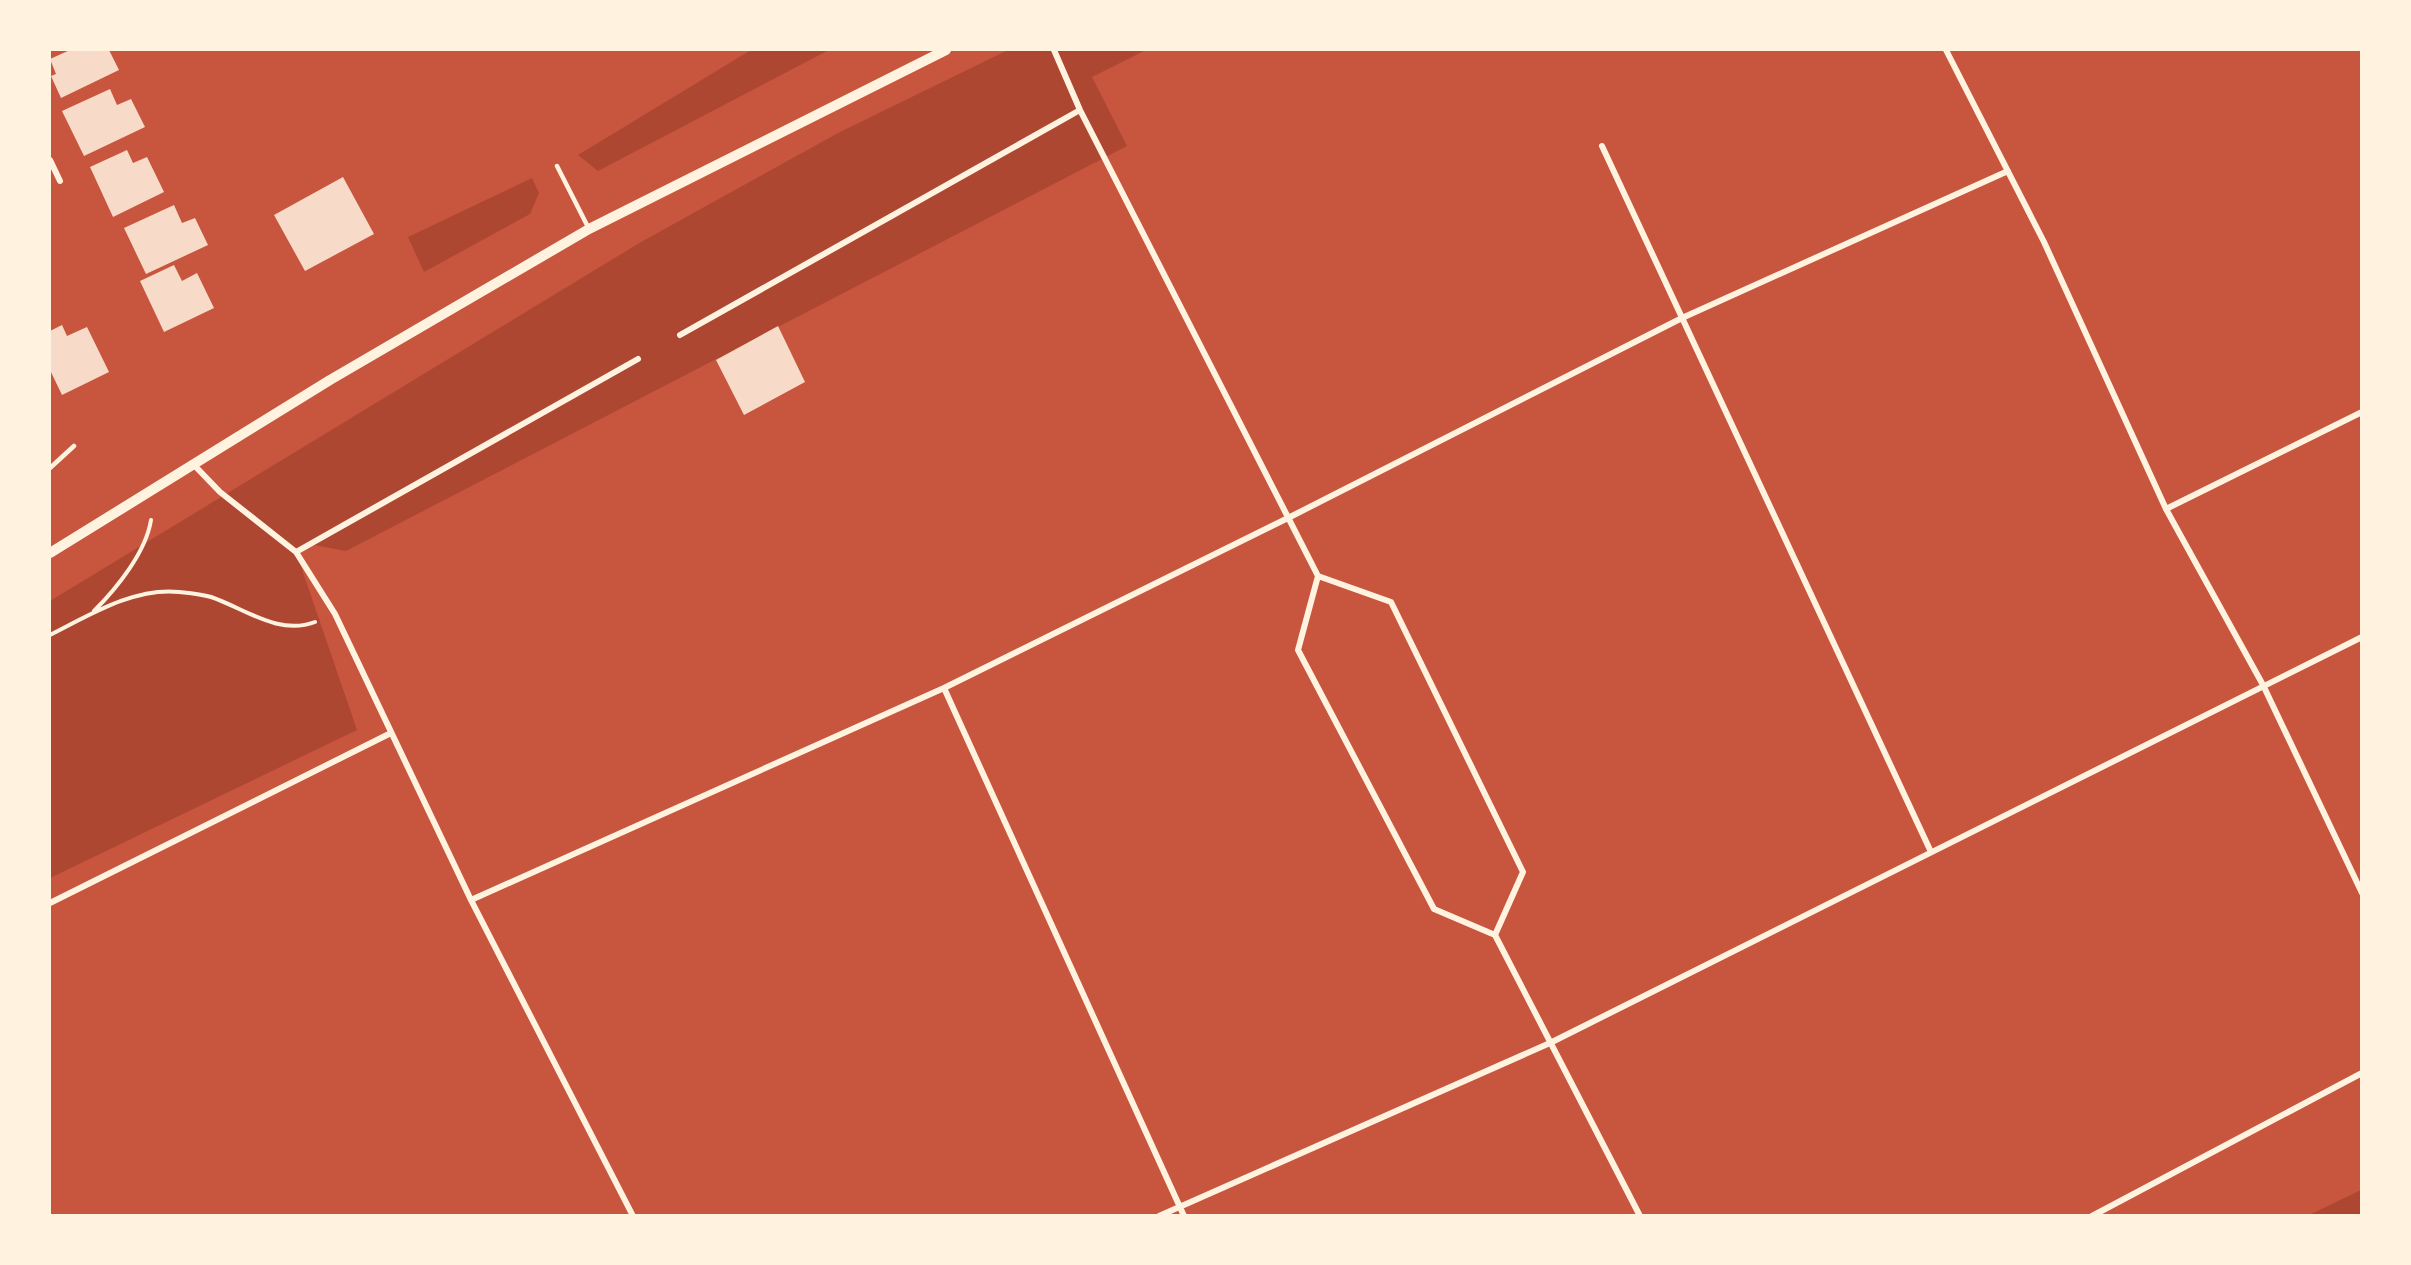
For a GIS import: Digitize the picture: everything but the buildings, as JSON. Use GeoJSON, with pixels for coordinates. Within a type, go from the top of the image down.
{"type":"FeatureCollection","features":[{"type":"Feature","properties":{"kind":"street"},"geometry":{"type":"LineString","coordinates":[[50,553],[401,337],[589,229],[946,50]]}},
{"type":"Feature","properties":{"kind":"street"},"geometry":{"type":"LineString","coordinates":[[1054,50],[1080,110],[1318,576],[1298,650],[1434,909],[1495,935],[1640,1215]]}},
{"type":"Feature","properties":{"kind":"street"},"geometry":{"type":"LineString","coordinates":[[1946,50],[2044,242],[2166,509],[2263,685],[2361,893]]}},
{"type":"Feature","properties":{"kind":"street"},"geometry":{"type":"LineString","coordinates":[[680,334],[1080,110]]}},
{"type":"Feature","properties":{"kind":"street"},"geometry":{"type":"LineString","coordinates":[[1602,146],[1930,852]]}},
{"type":"Feature","properties":{"kind":"street"},"geometry":{"type":"LineString","coordinates":[[50,160],[60,181]]}},
{"type":"Feature","properties":{"kind":"street"},"geometry":{"type":"LineString","coordinates":[[471,900],[945,688],[1288,518],[1682,318],[2008,171]]}},
{"type":"Feature","properties":{"kind":"street"},"geometry":{"type":"LineString","coordinates":[[296,552],[638,359]]}},
{"type":"Feature","properties":{"kind":"street"},"geometry":{"type":"LineString","coordinates":[[2166,509],[2361,412]]}},
{"type":"Feature","properties":{"kind":"street"},"geometry":{"type":"LineString","coordinates":[[194,465],[220,492],[296,552],[335,615],[471,900],[633,1215]]}},
{"type":"Feature","properties":{"kind":"street"},"geometry":{"type":"LineString","coordinates":[[1318,576],[1391,602],[1523,872],[1495,935]]}},
{"type":"Feature","properties":{"kind":"street"},"geometry":{"type":"LineString","coordinates":[[1159,1215],[1550,1043],[2361,637]]}},
{"type":"Feature","properties":{"kind":"street"},"geometry":{"type":"LineString","coordinates":[[945,688],[1184,1215]]}},
{"type":"Feature","properties":{"kind":"street"},"geometry":{"type":"LineString","coordinates":[[50,903],[391,733]]}},
{"type":"Feature","properties":{"kind":"street"},"geometry":{"type":"LineString","coordinates":[[2092,1215],[2361,1073]]}},
{"type":"Feature","properties":{"kind":"lane"},"geometry":{"type":"LineString","coordinates":[[557,166],[589,229]]}},
{"type":"Feature","properties":{"kind":"lane"},"geometry":{"type":"LineString","coordinates":[[50,468],[74,446]]}},
{"type":"Feature","properties":{"kind":"path"},"geometry":{"type":"LineString","coordinates":[[92,614],[119,586],[149,531],[156,489]]}},
{"type":"Feature","properties":{"kind":"path"},"geometry":{"type":"LineString","coordinates":[[50,635],[92,614],[141,595],[177,591],[210,597],[252,616],[282,625],[308,625],[335,615]]}},
{"type":"Feature","properties":{"kind":"shaded area"},"geometry":{"type":"Polygon","coordinates":[[[751,50],[829,50],[598,171],[578,155],[751,50]]]}},
{"type":"Feature","properties":{"kind":"shaded area"},"geometry":{"type":"Polygon","coordinates":[[[1008,50],[1146,50],[1092,77],[1127,146],[346,551],[314,545],[296,552],[357,730],[50,878],[50,601],[641,242],[840,132],[1008,50]]]}},
{"type":"Feature","properties":{"kind":"shaded area"},"geometry":{"type":"Polygon","coordinates":[[[532,178],[539,193],[530,214],[424,272],[408,237],[532,178]]]}},
{"type":"Feature","properties":{"kind":"shaded area"},"geometry":{"type":"Polygon","coordinates":[[[2361,1190],[2361,1215],[2309,1215],[2361,1190]]]}}]}
